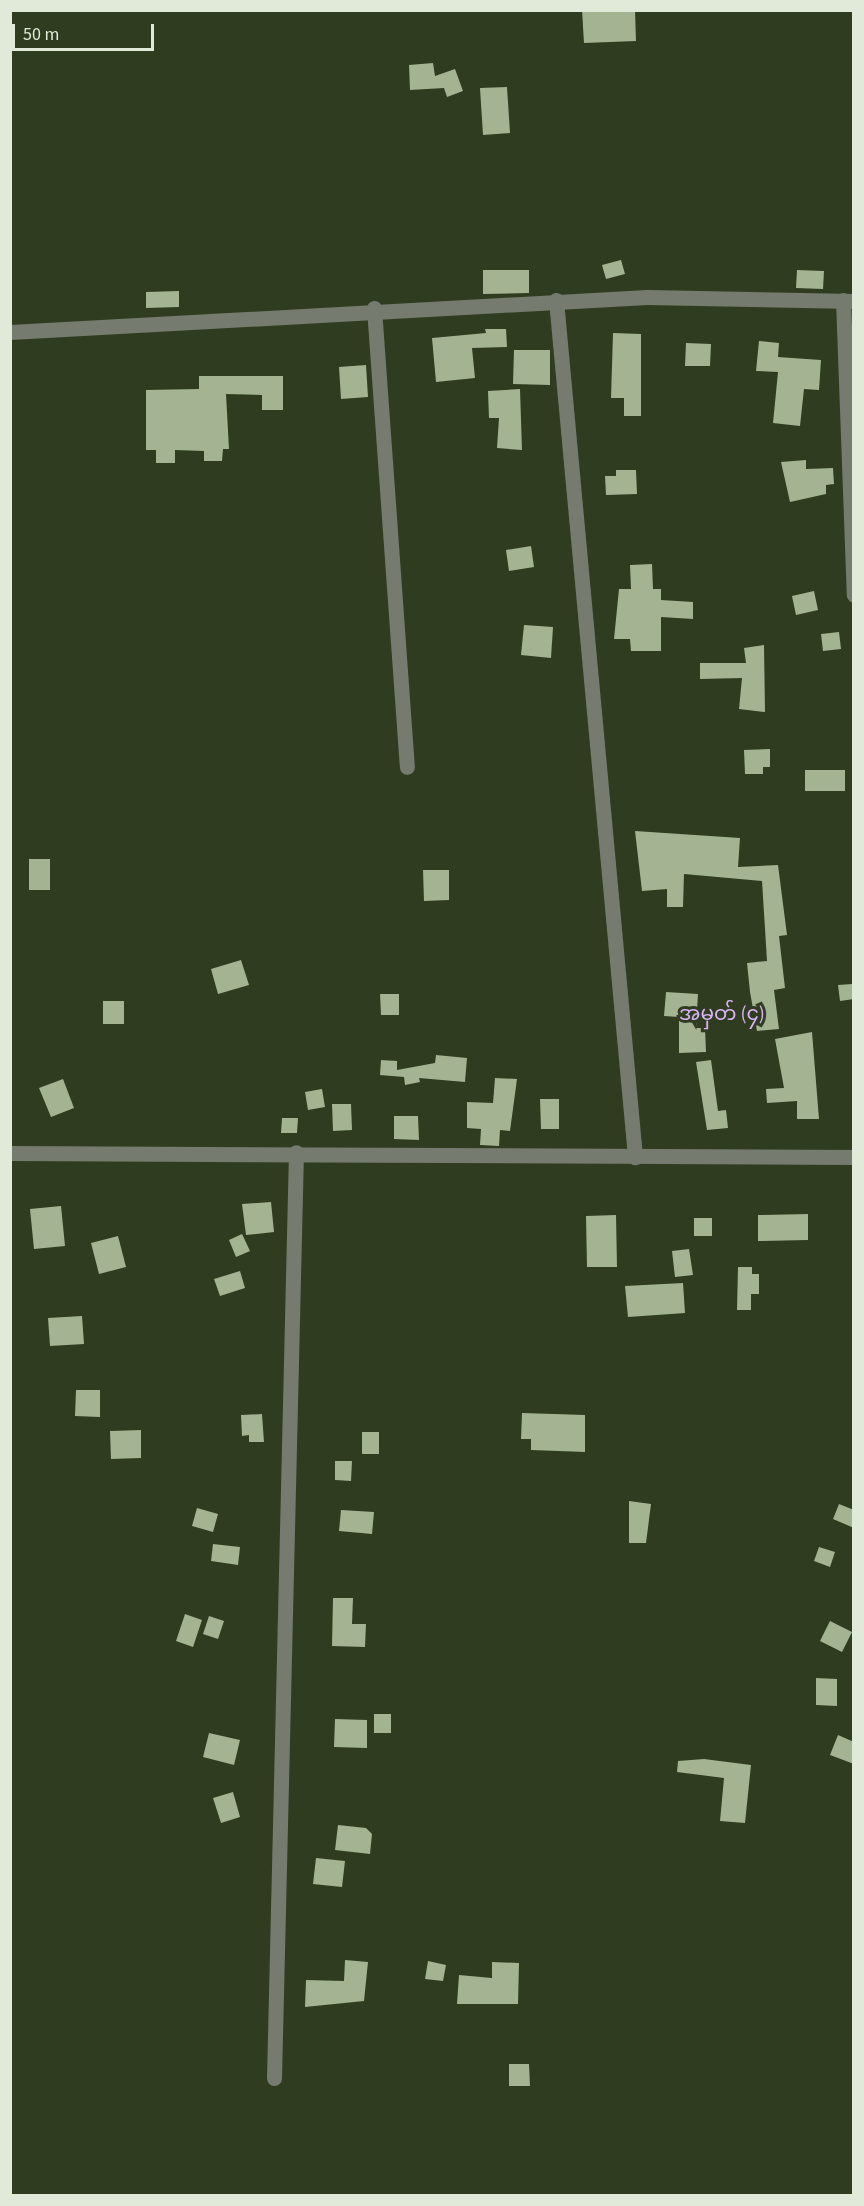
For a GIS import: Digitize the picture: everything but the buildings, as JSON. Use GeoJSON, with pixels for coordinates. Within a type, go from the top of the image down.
{"type":"FeatureCollection","features":[{"type":"Feature","properties":{"kind":"street"},"geometry":{"type":"LineString","coordinates":[[556,300],[635,1157]]}},
{"type":"Feature","properties":{"kind":"street"},"geometry":{"type":"LineString","coordinates":[[10,332],[375,308],[556,300],[848,300],[854,595]]}},
{"type":"Feature","properties":{"kind":"street"},"geometry":{"type":"LineString","coordinates":[[375,308],[407,767]]}},
{"type":"Feature","properties":{"kind":"street"},"geometry":{"type":"LineString","coordinates":[[274,2078],[296,1152]]}},
{"type":"Feature","properties":{"kind":"street"},"geometry":{"type":"LineString","coordinates":[[10,1153],[296,1152],[635,1157],[854,1156]]}},
{"type":"Feature","properties":{"kind":"district","name":"အမှတ် (၄)"},"geometry":{"type":"Point","coordinates":[722,1014]}}]}
